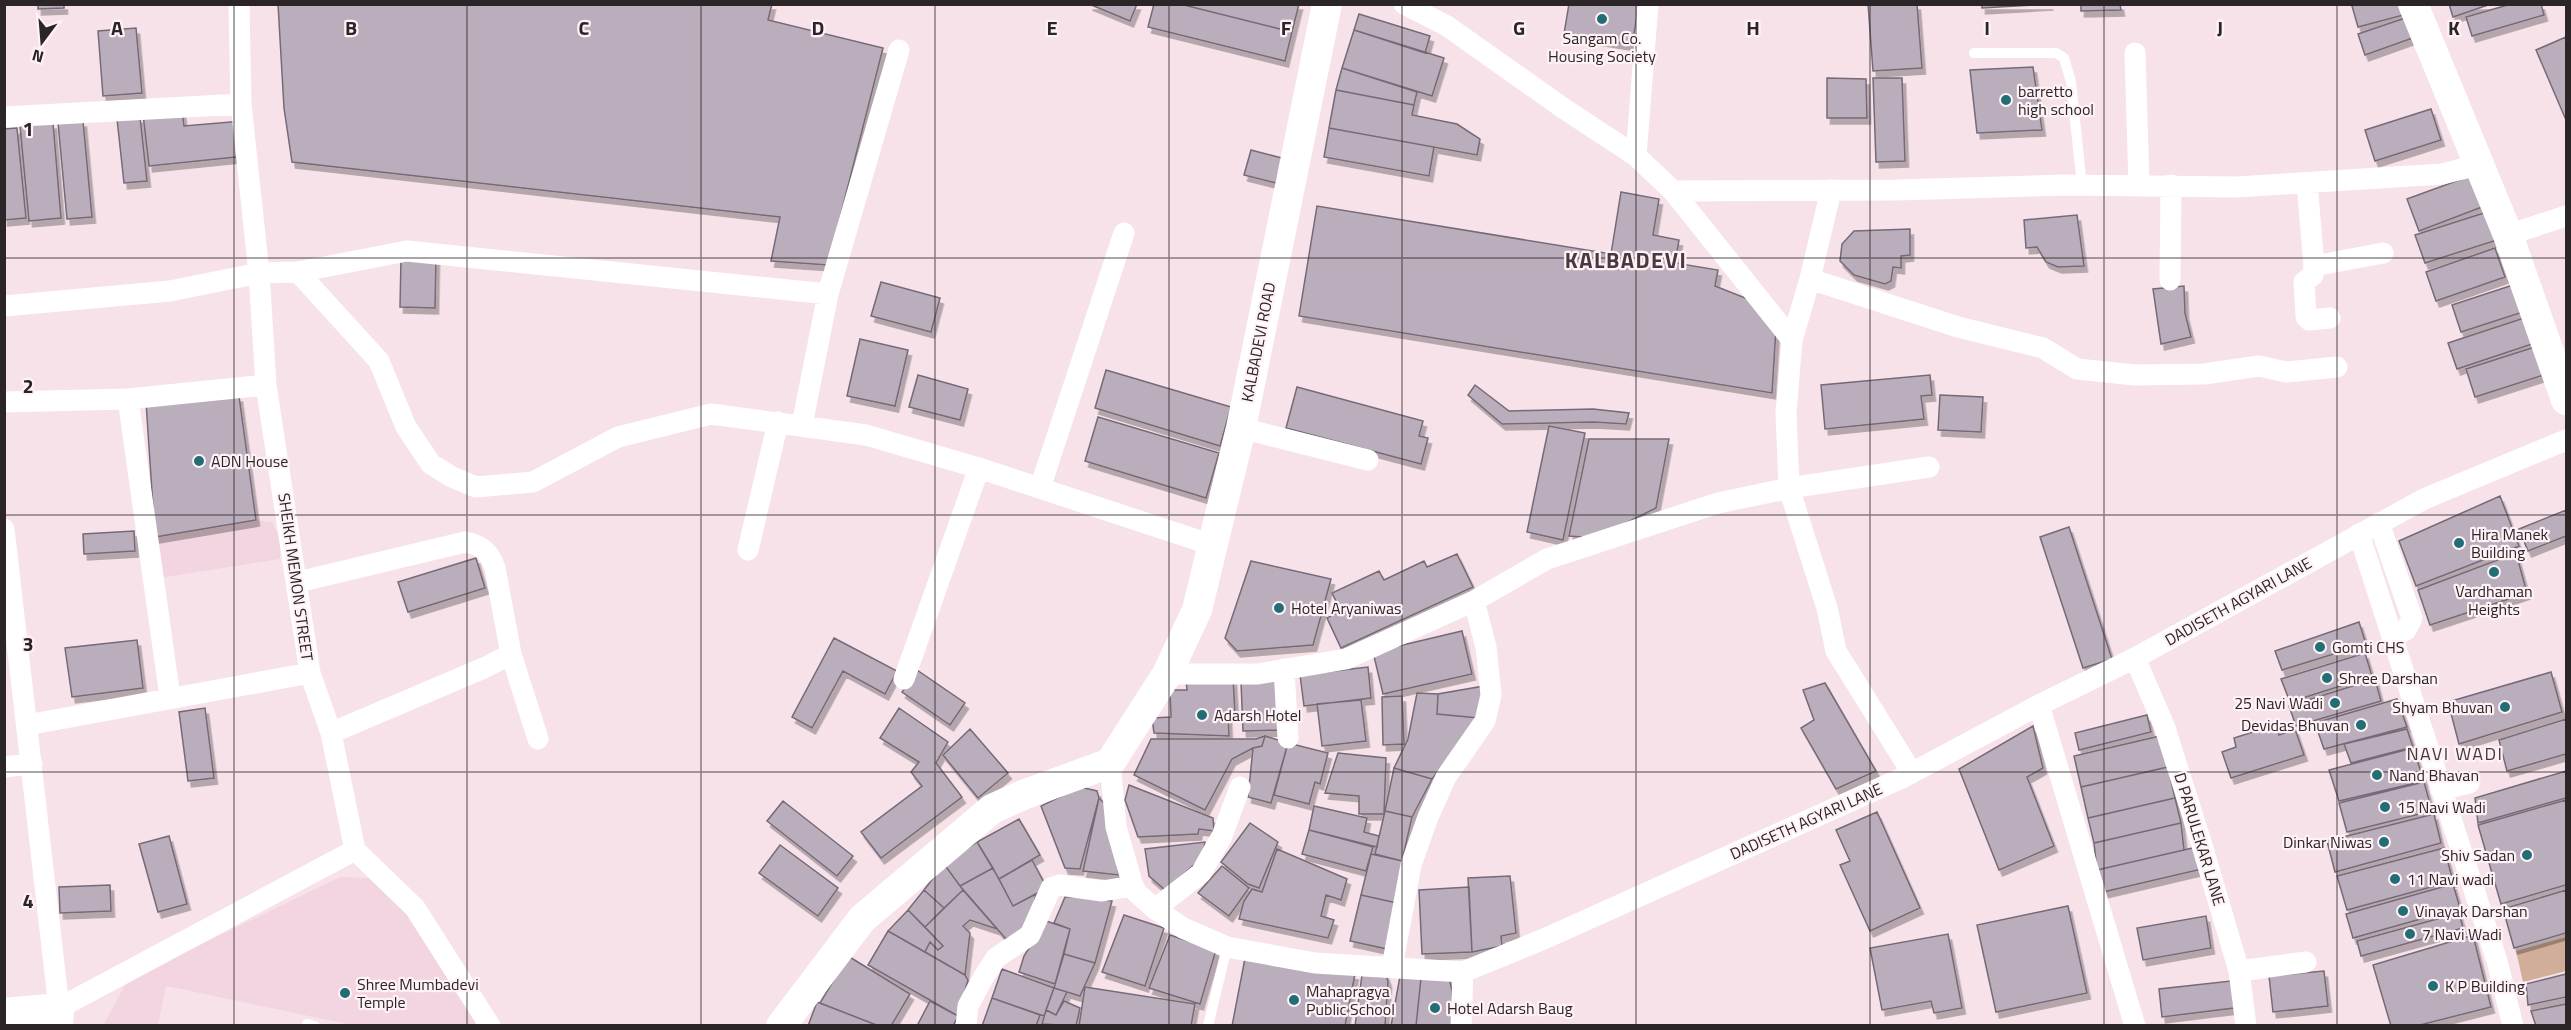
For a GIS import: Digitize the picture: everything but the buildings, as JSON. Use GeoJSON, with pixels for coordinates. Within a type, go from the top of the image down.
{"type":"FeatureCollection","features":[{"type":"Feature","properties":{"kind":"main road","name":"KALBADEVI ROAD"},"geometry":{"type":"LineString","coordinates":[[1110,763],[1167,674],[1197,610],[1241,428],[1327,4]]}},
{"type":"Feature","properties":{"kind":"main road"},"geometry":{"type":"LineString","coordinates":[[2414,4],[2508,235],[2564,386]]}},
{"type":"Feature","properties":{"kind":"main road"},"geometry":{"type":"LineString","coordinates":[[781,1026],[862,919],[992,809],[1110,763]]}},
{"type":"Feature","properties":{"kind":"main road"},"geometry":{"type":"LineString","coordinates":[[4,1012],[58,1017]]}},
{"type":"Feature","properties":{"kind":"street","name":"SHEIKH MEMON STREET"},"geometry":{"type":"LineString","coordinates":[[239,4],[241,104],[259,273],[266,385],[298,582],[310,673],[332,733],[355,850]]}},
{"type":"Feature","properties":{"kind":"street"},"geometry":{"type":"LineString","coordinates":[[1404,4],[1447,26],[1563,108],[1636,156],[1673,190],[1792,340]]}},
{"type":"Feature","properties":{"kind":"street"},"geometry":{"type":"LineString","coordinates":[[1636,156],[1648,4]]}},
{"type":"Feature","properties":{"kind":"street"},"geometry":{"type":"LineString","coordinates":[[802,425],[828,294],[899,50]]}},
{"type":"Feature","properties":{"kind":"street"},"geometry":{"type":"LineString","coordinates":[[2135,53],[2139,185]]}},
{"type":"Feature","properties":{"kind":"street"},"geometry":{"type":"LineString","coordinates":[[4,117],[241,104]]}},
{"type":"Feature","properties":{"kind":"street"},"geometry":{"type":"LineString","coordinates":[[1673,190],[2139,185],[2237,187],[2442,174],[2478,165]]}},
{"type":"Feature","properties":{"kind":"street"},"geometry":{"type":"LineString","coordinates":[[2307,183],[2314,266],[2313,275],[2304,282],[2306,317],[2309,320],[2330,318]]}},
{"type":"Feature","properties":{"kind":"street"},"geometry":{"type":"LineString","coordinates":[[2170,280],[2171,185]]}},
{"type":"Feature","properties":{"kind":"street"},"geometry":{"type":"LineString","coordinates":[[1831,190],[1810,279],[1792,340],[1786,413],[1789,488],[1827,608],[1836,651],[1912,773]]}},
{"type":"Feature","properties":{"kind":"street"},"geometry":{"type":"LineString","coordinates":[[2508,235],[2566,216]]}},
{"type":"Feature","properties":{"kind":"street"},"geometry":{"type":"LineString","coordinates":[[1040,488],[1124,233]]}},
{"type":"Feature","properties":{"kind":"street"},"geometry":{"type":"LineString","coordinates":[[4,306],[170,291],[259,273],[298,272],[408,251],[828,294]]}},
{"type":"Feature","properties":{"kind":"street"},"geometry":{"type":"LineString","coordinates":[[2314,266],[2383,253]]}},
{"type":"Feature","properties":{"kind":"street"},"geometry":{"type":"LineString","coordinates":[[298,272],[379,361],[406,427],[431,464],[476,488],[533,482],[618,437],[711,414],[866,435],[979,468],[1212,545]]}},
{"type":"Feature","properties":{"kind":"street"},"geometry":{"type":"LineString","coordinates":[[1810,279],[1958,327],[2043,348],[2077,369],[2135,375],[2193,374],[2259,366],[2286,372],[2337,367]]}},
{"type":"Feature","properties":{"kind":"street"},"geometry":{"type":"LineString","coordinates":[[4,402],[128,399],[266,385]]}},
{"type":"Feature","properties":{"kind":"street"},"geometry":{"type":"LineString","coordinates":[[128,399],[170,697]]}},
{"type":"Feature","properties":{"kind":"street"},"geometry":{"type":"LineString","coordinates":[[748,550],[778,422]]}},
{"type":"Feature","properties":{"kind":"street"},"geometry":{"type":"LineString","coordinates":[[1241,428],[1368,460]]}},
{"type":"Feature","properties":{"kind":"street","name":"DADISETH AGYARI LANE"},"geometry":{"type":"LineString","coordinates":[[1110,763],[1116,827],[1133,886],[1137,893],[1155,909],[1183,928],[1227,947],[1316,963],[1463,972],[1544,939],[1912,773],[2039,705],[2135,658],[2424,499],[2566,440]]}},
{"type":"Feature","properties":{"kind":"street"},"geometry":{"type":"LineString","coordinates":[[1167,674],[1258,674],[1346,659],[1474,601],[1547,559],[1718,503],[1789,488],[1929,467]]}},
{"type":"Feature","properties":{"kind":"street"},"geometry":{"type":"LineString","coordinates":[[904,679],[979,468]]}},
{"type":"Feature","properties":{"kind":"street"},"geometry":{"type":"LineString","coordinates":[[2379,523],[2412,618],[2406,630],[2392,638]]}},
{"type":"Feature","properties":{"kind":"street"},"geometry":{"type":"LineString","coordinates":[[4,529],[32,764],[58,1017],[355,850],[416,908],[490,1026]]}},
{"type":"Feature","properties":{"kind":"street"},"geometry":{"type":"LineString","coordinates":[[2359,534],[2497,961],[2513,1026]]}},
{"type":"Feature","properties":{"kind":"street"},"geometry":{"type":"LineString","coordinates":[[298,582],[465,542],[482,547],[492,557],[511,654],[538,739]]}},
{"type":"Feature","properties":{"kind":"street"},"geometry":{"type":"LineString","coordinates":[[1392,967],[1411,865],[1428,817],[1446,777],[1485,722],[1491,695],[1486,647],[1474,601]]}},
{"type":"Feature","properties":{"kind":"street"},"geometry":{"type":"LineString","coordinates":[[332,733],[511,654]]}},
{"type":"Feature","properties":{"kind":"street","name":"D PARULEKAR LANE"},"geometry":{"type":"LineString","coordinates":[[2135,658],[2165,728],[2239,971],[2246,1026]]}},
{"type":"Feature","properties":{"kind":"street"},"geometry":{"type":"LineString","coordinates":[[1284,669],[1288,738]]}},
{"type":"Feature","properties":{"kind":"street"},"geometry":{"type":"LineString","coordinates":[[27,725],[310,673]]}},
{"type":"Feature","properties":{"kind":"street"},"geometry":{"type":"LineString","coordinates":[[2039,705],[2135,1026]]}},
{"type":"Feature","properties":{"kind":"street"},"geometry":{"type":"LineString","coordinates":[[4,767],[32,764]]}},
{"type":"Feature","properties":{"kind":"street"},"geometry":{"type":"LineString","coordinates":[[2441,790],[2469,783]]}},
{"type":"Feature","properties":{"kind":"street"},"geometry":{"type":"LineString","coordinates":[[1155,909],[1202,873],[1222,836],[1240,787]]}},
{"type":"Feature","properties":{"kind":"street"},"geometry":{"type":"LineString","coordinates":[[966,1026],[968,1006],[983,978],[996,958],[1030,935],[1051,888],[1060,885],[1102,891],[1133,886]]}},
{"type":"Feature","properties":{"kind":"street"},"geometry":{"type":"LineString","coordinates":[[2239,971],[2306,962]]}},
{"type":"Feature","properties":{"kind":"street"},"geometry":{"type":"LineString","coordinates":[[1461,1026],[1463,972]]}},
{"type":"Feature","properties":{"kind":"lane"},"geometry":{"type":"LineString","coordinates":[[1974,53],[2056,53],[2064,58],[2071,82],[2082,186]]}},
{"type":"Feature","properties":{"kind":"lane"},"geometry":{"type":"LineString","coordinates":[[1208,1026],[1227,947]]}},
{"type":"Feature","properties":{"kind":"shaded area"},"geometry":{"type":"Polygon","coordinates":[[[256,520],[272,522],[281,540],[280,559],[153,579],[155,537],[256,520]]]}},
{"type":"Feature","properties":{"kind":"shaded area"},"geometry":{"type":"Polygon","coordinates":[[[340,877],[375,878],[403,901],[490,1025],[352,1025],[166,986],[158,1025],[103,1026],[125,985],[169,960],[340,877]]]}},
{"type":"Feature","properties":{"kind":"shaded area"},"geometry":{"type":"Polygon","coordinates":[[[2566,937],[2566,971],[2523,982],[2516,951],[2566,937]]]}},
{"type":"Feature","properties":{"kind":"place","name":"Sangam Co. Housing Society"},"geometry":{"type":"Point","coordinates":[1602,19]}},
{"type":"Feature","properties":{"kind":"place","name":"barretto high school"},"geometry":{"type":"Point","coordinates":[2006,100]}},
{"type":"Feature","properties":{"kind":"place","name":"ADN House"},"geometry":{"type":"Point","coordinates":[199,461]}},
{"type":"Feature","properties":{"kind":"place","name":"Hira Manek Building"},"geometry":{"type":"Point","coordinates":[2459,543]}},
{"type":"Feature","properties":{"kind":"place","name":"Vardhaman Heights"},"geometry":{"type":"Point","coordinates":[2494,572]}},
{"type":"Feature","properties":{"kind":"place","name":"Hotel Aryaniwas"},"geometry":{"type":"Point","coordinates":[1279,608]}},
{"type":"Feature","properties":{"kind":"place","name":"Gomti CHS"},"geometry":{"type":"Point","coordinates":[2320,647]}},
{"type":"Feature","properties":{"kind":"place","name":"Shree Darshan"},"geometry":{"type":"Point","coordinates":[2327,678]}},
{"type":"Feature","properties":{"kind":"place","name":"25 Navi Wadi"},"geometry":{"type":"Point","coordinates":[2335,703]}},
{"type":"Feature","properties":{"kind":"place","name":"Shyam Bhuvan"},"geometry":{"type":"Point","coordinates":[2505,707]}},
{"type":"Feature","properties":{"kind":"place","name":"Adarsh Hotel"},"geometry":{"type":"Point","coordinates":[1202,715]}},
{"type":"Feature","properties":{"kind":"place","name":"Devidas Bhuvan"},"geometry":{"type":"Point","coordinates":[2361,725]}},
{"type":"Feature","properties":{"kind":"place","name":"Nand Bhavan"},"geometry":{"type":"Point","coordinates":[2377,775]}},
{"type":"Feature","properties":{"kind":"place","name":"15 Navi Wadi"},"geometry":{"type":"Point","coordinates":[2385,807]}},
{"type":"Feature","properties":{"kind":"place","name":"Dinkar Niwas"},"geometry":{"type":"Point","coordinates":[2384,842]}},
{"type":"Feature","properties":{"kind":"place","name":"Shiv Sadan"},"geometry":{"type":"Point","coordinates":[2527,855]}},
{"type":"Feature","properties":{"kind":"place","name":"11 Navi wadi"},"geometry":{"type":"Point","coordinates":[2395,879]}},
{"type":"Feature","properties":{"kind":"place","name":"Vinayak Darshan"},"geometry":{"type":"Point","coordinates":[2403,911]}},
{"type":"Feature","properties":{"kind":"place","name":"7 Navi Wadi"},"geometry":{"type":"Point","coordinates":[2410,934]}},
{"type":"Feature","properties":{"kind":"place","name":"K P Building"},"geometry":{"type":"Point","coordinates":[2433,986]}},
{"type":"Feature","properties":{"kind":"place","name":"Shree Mumbadevi Temple"},"geometry":{"type":"Point","coordinates":[345,993]}},
{"type":"Feature","properties":{"kind":"place","name":"Mahapragya Public School"},"geometry":{"type":"Point","coordinates":[1294,1000]}},
{"type":"Feature","properties":{"kind":"place","name":"Hotel Adarsh Baug"},"geometry":{"type":"Point","coordinates":[1435,1008]}},
{"type":"Feature","properties":{"kind":"district","name":"KALBADEVI"},"geometry":{"type":"Point","coordinates":[1626,260]}},
{"type":"Feature","properties":{"kind":"district","name":"NAVI WADI"},"geometry":{"type":"Point","coordinates":[2455,753]}}]}
